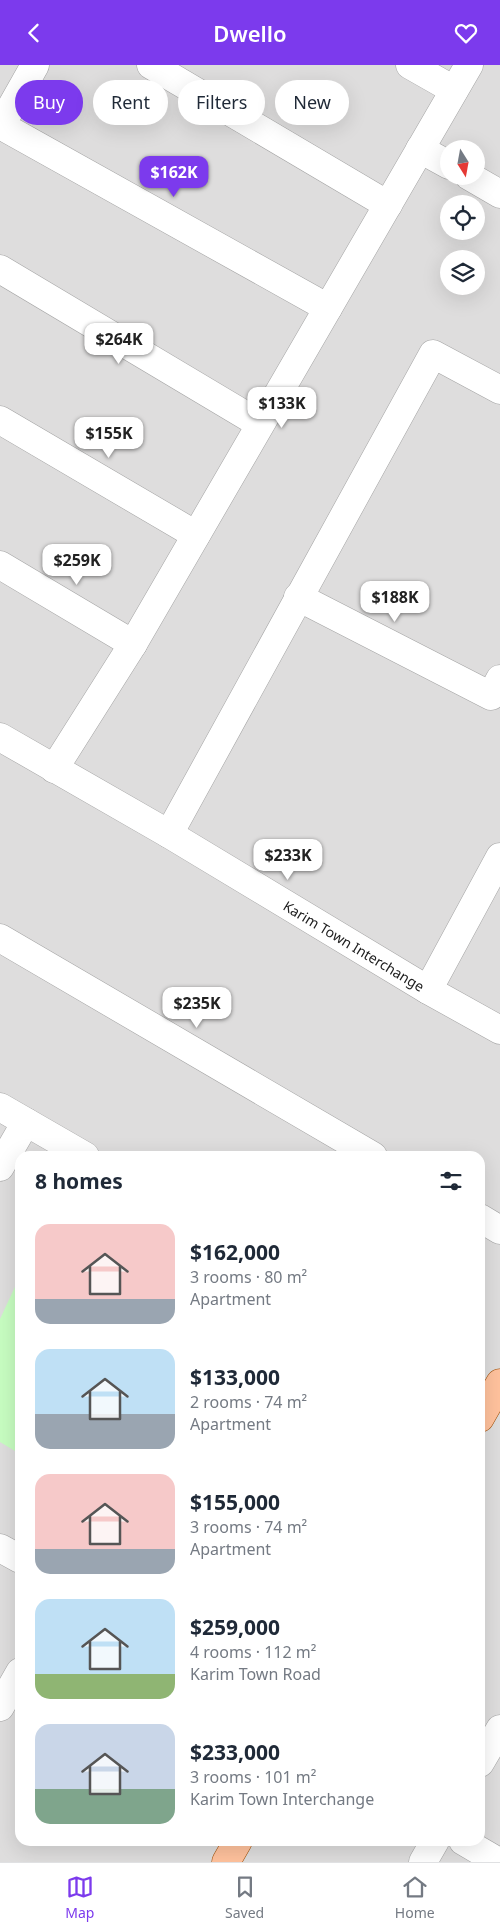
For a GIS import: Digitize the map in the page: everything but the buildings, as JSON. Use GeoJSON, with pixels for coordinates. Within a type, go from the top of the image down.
{"type":"FeatureCollection","features":[{"type":"Feature","properties":{"kind":"main road"},"geometry":{"type":"LineString","coordinates":[[485,1410],[500,1383]]}},
{"type":"Feature","properties":{"kind":"main road"},"geometry":{"type":"LineString","coordinates":[[226,1862],[235,1846]]}},
{"type":"Feature","properties":{"kind":"street"},"geometry":{"type":"LineString","coordinates":[[35,65],[0,126],[328,308]]}},
{"type":"Feature","properties":{"kind":"street"},"geometry":{"type":"LineString","coordinates":[[151,65],[388,205]]}},
{"type":"Feature","properties":{"kind":"street"},"geometry":{"type":"LineString","coordinates":[[410,65],[454,91]]}},
{"type":"Feature","properties":{"kind":"street"},"geometry":{"type":"LineString","coordinates":[[54,769],[133,644],[469,65]]}},
{"type":"Feature","properties":{"kind":"street"},"geometry":{"type":"LineString","coordinates":[[420,149],[440,160]]}},
{"type":"Feature","properties":{"kind":"street"},"geometry":{"type":"LineString","coordinates":[[484,185],[500,194]]}},
{"type":"Feature","properties":{"kind":"street"},"geometry":{"type":"LineString","coordinates":[[0,269],[260,424]]}},
{"type":"Feature","properties":{"kind":"street"},"geometry":{"type":"LineString","coordinates":[[169,834],[433,354],[500,390]]}},
{"type":"Feature","properties":{"kind":"street"},"geometry":{"type":"LineString","coordinates":[[0,420],[196,535]]}},
{"type":"Feature","properties":{"kind":"street"},"geometry":{"type":"LineString","coordinates":[[0,565],[133,644]]}},
{"type":"Feature","properties":{"kind":"street"},"geometry":{"type":"LineString","coordinates":[[298,597],[491,697],[500,679]]}},
{"type":"Feature","properties":{"kind":"street","name":"Karim Town Interchange"},"geometry":{"type":"LineString","coordinates":[[0,737],[169,834],[428,990],[500,1030]]}},
{"type":"Feature","properties":{"kind":"street"},"geometry":{"type":"LineString","coordinates":[[428,990],[500,857]]}},
{"type":"Feature","properties":{"kind":"street"},"geometry":{"type":"LineString","coordinates":[[0,938],[365,1151]]}},
{"type":"Feature","properties":{"kind":"street"},"geometry":{"type":"LineString","coordinates":[[0,1107],[76,1151]]}},
{"type":"Feature","properties":{"kind":"street"},"geometry":{"type":"LineString","coordinates":[[0,1167],[26,1122]]}},
{"type":"Feature","properties":{"kind":"street"},"geometry":{"type":"LineString","coordinates":[[485,1221],[500,1230]]}},
{"type":"Feature","properties":{"kind":"street"},"geometry":{"type":"LineString","coordinates":[[0,1548],[15,1556]]}},
{"type":"Feature","properties":{"kind":"street"},"geometry":{"type":"LineString","coordinates":[[0,1707],[15,1681]]}},
{"type":"Feature","properties":{"kind":"street"},"geometry":{"type":"LineString","coordinates":[[485,1754],[500,1729]]}},
{"type":"Feature","properties":{"kind":"street"},"geometry":{"type":"LineString","coordinates":[[423,1862],[432,1846]]}},
{"type":"Feature","properties":{"kind":"street"},"geometry":{"type":"LineString","coordinates":[[472,1846],[499,1862]]}},
{"type":"Feature","properties":{"kind":"shaded area"},"geometry":{"type":"Polygon","coordinates":[[[0,65],[500,65],[500,1862],[0,1862],[0,65]]]}},
{"type":"Feature","properties":{"kind":"green space"},"geometry":{"type":"Polygon","coordinates":[[[15,1287],[15,1451],[0,1442],[0,1319],[15,1287]]]}}]}
